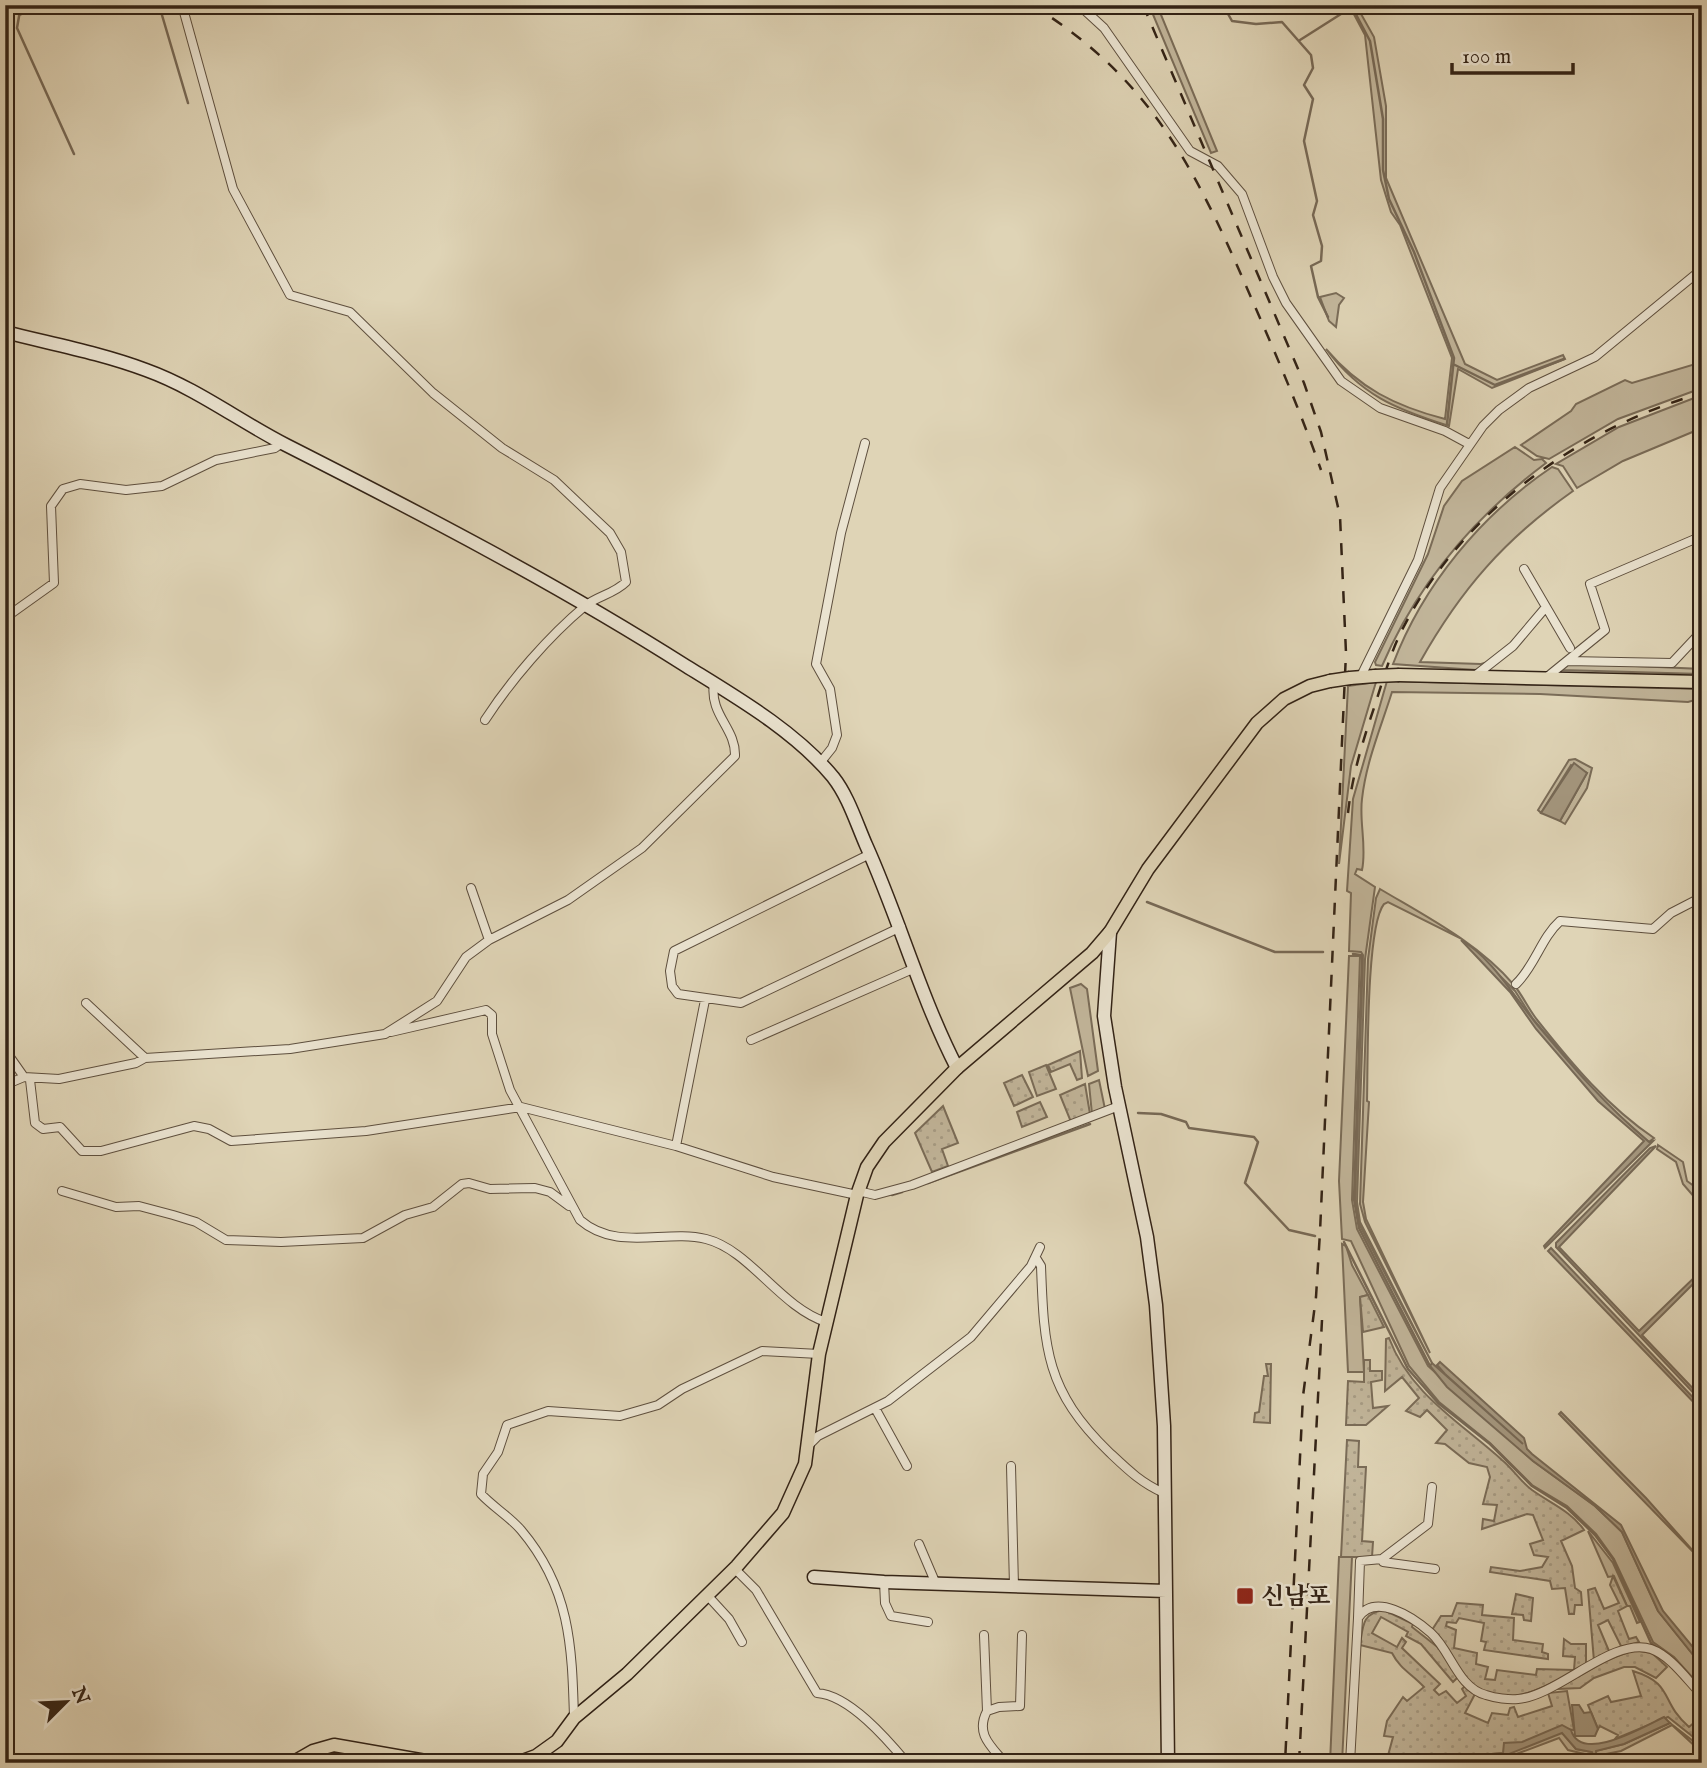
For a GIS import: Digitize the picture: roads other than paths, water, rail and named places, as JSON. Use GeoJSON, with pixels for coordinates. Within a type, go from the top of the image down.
{"type":"FeatureCollection","features":[{"type":"Feature","properties":{"kind":"main road"},"geometry":{"type":"LineString","coordinates":[[5,332],[145,369],[173,381],[282,443],[441,523],[586,605],[714,683],[792,738],[820,763],[844,793],[901,927],[935,1025],[957,1068]]}},
{"type":"Feature","properties":{"kind":"main road"},"geometry":{"type":"LineString","coordinates":[[517,1763],[546,1751],[557,1741],[574,1718],[627,1674],[734,1568],[783,1513],[800,1479],[809,1445],[819,1354],[858,1193],[867,1167],[884,1142],[957,1068],[1092,953],[1110,932],[1148,869],[1256,723],[1271,708],[1291,695],[1331,681],[1356,677],[1547,677],[1702,682]]}},
{"type":"Feature","properties":{"kind":"main road"},"geometry":{"type":"LineString","coordinates":[[1110,932],[1104,1016],[1119,1106],[1147,1237],[1156,1305],[1164,1493],[1168,1763]]}},
{"type":"Feature","properties":{"kind":"main road"},"geometry":{"type":"LineString","coordinates":[[814,1577],[884,1582],[1166,1591]]}},
{"type":"Feature","properties":{"kind":"main road"},"geometry":{"type":"LineString","coordinates":[[292,1763],[313,1751],[334,1745],[437,1763]]}},
{"type":"Feature","properties":{"kind":"street"},"geometry":{"type":"LineString","coordinates":[[182,5],[233,189],[290,295],[350,312],[433,393],[502,448],[554,480],[610,533],[621,552],[626,582],[586,605],[508,685],[485,720]]}},
{"type":"Feature","properties":{"kind":"street"},"geometry":{"type":"LineString","coordinates":[[1079,5],[1104,28],[1190,152],[1218,166],[1242,194],[1273,277],[1286,303],[1341,381],[1380,408],[1445,431],[1469,444]]}},
{"type":"Feature","properties":{"kind":"street"},"geometry":{"type":"LineString","coordinates":[[1356,677],[1418,560],[1440,488],[1469,444],[1499,410],[1514,398],[1595,357],[1702,269]]}},
{"type":"Feature","properties":{"kind":"street"},"geometry":{"type":"LineString","coordinates":[[5,618],[54,583],[51,506],[63,489],[80,484],[126,490],[162,486],[216,460],[275,448],[282,443]]}},
{"type":"Feature","properties":{"kind":"street"},"geometry":{"type":"LineString","coordinates":[[820,763],[832,748],[837,735],[830,689],[816,664],[841,533],[865,443]]}},
{"type":"Feature","properties":{"kind":"street"},"geometry":{"type":"LineString","coordinates":[[1547,677],[1605,630],[1590,584],[1702,536]]}},
{"type":"Feature","properties":{"kind":"street"},"geometry":{"type":"LineString","coordinates":[[1524,569],[1570,648]]}},
{"type":"Feature","properties":{"kind":"street"},"geometry":{"type":"LineString","coordinates":[[1474,676],[1513,646],[1546,607]]}},
{"type":"Feature","properties":{"kind":"street"},"geometry":{"type":"LineString","coordinates":[[1568,661],[1672,663],[1682,656],[1702,631]]}},
{"type":"Feature","properties":{"kind":"street"},"geometry":{"type":"LineString","coordinates":[[385,1034],[436,1001],[466,957],[489,940],[568,900],[621,864],[680,813],[735,756],[735,747],[711,699],[714,683]]}},
{"type":"Feature","properties":{"kind":"street"},"geometry":{"type":"LineString","coordinates":[[870,853],[674,951],[670,971],[672,986],[678,994],[705,1000],[750,1001],[901,927]]}},
{"type":"Feature","properties":{"kind":"street"},"geometry":{"type":"LineString","coordinates":[[471,888],[489,940]]}},
{"type":"Feature","properties":{"kind":"street"},"geometry":{"type":"LineString","coordinates":[[1516,984],[1530,970],[1552,928],[1560,921],[1653,929],[1671,913],[1702,897]]}},
{"type":"Feature","properties":{"kind":"street"},"geometry":{"type":"LineString","coordinates":[[751,1040],[915,968]]}},
{"type":"Feature","properties":{"kind":"street"},"geometry":{"type":"LineString","coordinates":[[676,1146],[705,1000]]}},
{"type":"Feature","properties":{"kind":"street"},"geometry":{"type":"LineString","coordinates":[[86,1003],[145,1058]]}},
{"type":"Feature","properties":{"kind":"street"},"geometry":{"type":"LineString","coordinates":[[5,1084],[27,1078],[59,1079],[135,1063],[145,1058],[290,1049],[385,1034],[486,1010],[492,1015],[492,1034],[504,1074],[572,1208]]}},
{"type":"Feature","properties":{"kind":"street"},"geometry":{"type":"LineString","coordinates":[[5,1050],[27,1078],[35,1123],[44,1129],[60,1127],[82,1151],[101,1152],[194,1126],[209,1129],[231,1141],[366,1131],[521,1107],[676,1146],[773,1177],[875,1195],[912,1185],[1119,1106]]}},
{"type":"Feature","properties":{"kind":"street"},"geometry":{"type":"LineString","coordinates":[[62,1191],[116,1207],[128,1205],[196,1222],[226,1241],[281,1242],[363,1238],[405,1215],[433,1207],[462,1184],[490,1189],[535,1188],[550,1192],[572,1208],[590,1229],[611,1235],[652,1240],[688,1237],[706,1239],[722,1246],[798,1309],[826,1322]]}},
{"type":"Feature","properties":{"kind":"street"},"geometry":{"type":"LineString","coordinates":[[809,1445],[818,1436],[874,1408],[908,1387],[971,1337],[1036,1258],[1040,1247]]}},
{"type":"Feature","properties":{"kind":"street"},"geometry":{"type":"LineString","coordinates":[[1036,1258],[1041,1266],[1046,1346],[1060,1390],[1077,1420],[1098,1441],[1141,1483],[1164,1493]]}},
{"type":"Feature","properties":{"kind":"street"},"geometry":{"type":"LineString","coordinates":[[574,1718],[569,1632],[556,1581],[523,1532],[481,1494],[483,1474],[498,1452],[508,1425],[548,1411],[620,1416],[658,1405],[682,1389],[762,1351],[819,1354]]}},
{"type":"Feature","properties":{"kind":"street"},"geometry":{"type":"LineString","coordinates":[[874,1408],[907,1466]]}},
{"type":"Feature","properties":{"kind":"street"},"geometry":{"type":"LineString","coordinates":[[1011,1466],[1014,1586]]}},
{"type":"Feature","properties":{"kind":"street"},"geometry":{"type":"LineString","coordinates":[[1350,1763],[1360,1560],[1382,1559],[1428,1524],[1432,1487]]}},
{"type":"Feature","properties":{"kind":"street"},"geometry":{"type":"LineString","coordinates":[[919,1544],[936,1584]]}},
{"type":"Feature","properties":{"kind":"street"},"geometry":{"type":"LineString","coordinates":[[1382,1559],[1384,1562],[1434,1569]]}},
{"type":"Feature","properties":{"kind":"street"},"geometry":{"type":"LineString","coordinates":[[734,1568],[756,1590],[817,1693],[835,1697],[869,1721],[907,1763]]}},
{"type":"Feature","properties":{"kind":"street"},"geometry":{"type":"LineString","coordinates":[[884,1582],[885,1603],[891,1616],[928,1622]]}},
{"type":"Feature","properties":{"kind":"street"},"geometry":{"type":"LineString","coordinates":[[707,1595],[729,1619],[742,1642]]}},
{"type":"Feature","properties":{"kind":"street"},"geometry":{"type":"LineString","coordinates":[[1358,1618],[1363,1611],[1380,1605],[1418,1623],[1443,1646],[1452,1664],[1473,1689],[1484,1695],[1519,1699],[1555,1688],[1614,1655],[1642,1647],[1662,1655],[1702,1695]]}},
{"type":"Feature","properties":{"kind":"street"},"geometry":{"type":"LineString","coordinates":[[987,1711],[999,1707],[1020,1706],[1022,1634]]}},
{"type":"Feature","properties":{"kind":"street"},"geometry":{"type":"LineString","coordinates":[[984,1635],[987,1711],[981,1729],[983,1736],[1005,1763]]}},
{"type":"Feature","properties":{"kind":"waterway"},"geometry":{"type":"LineString","coordinates":[[21,5],[17,28],[74,154]]}},
{"type":"Feature","properties":{"kind":"waterway"},"geometry":{"type":"LineString","coordinates":[[19,15],[40,5]]}},
{"type":"Feature","properties":{"kind":"waterway"},"geometry":{"type":"LineString","coordinates":[[55,5],[57,8],[64,5]]}},
{"type":"Feature","properties":{"kind":"waterway"},"geometry":{"type":"LineString","coordinates":[[159,5],[188,103]]}},
{"type":"Feature","properties":{"kind":"waterway"},"geometry":{"type":"LineString","coordinates":[[1223,5],[1232,21],[1256,24],[1282,22],[1311,55],[1313,68],[1304,85],[1313,99],[1304,141],[1317,201],[1313,215],[1322,246],[1321,261],[1311,266],[1318,297],[1328,317]]}},
{"type":"Feature","properties":{"kind":"waterway"},"geometry":{"type":"LineString","coordinates":[[1351,5],[1370,41],[1383,119],[1383,170],[1389,199],[1414,252],[1454,358],[1447,424]]}},
{"type":"Feature","properties":{"kind":"waterway"},"geometry":{"type":"LineString","coordinates":[[1300,40],[1352,7]]}},
{"type":"Feature","properties":{"kind":"waterway"},"geometry":{"type":"LineString","coordinates":[[1455,365],[1495,385],[1564,359]]}},
{"type":"Feature","properties":{"kind":"waterway"},"geometry":{"type":"LineString","coordinates":[[1147,902],[1275,952],[1323,952]]}},
{"type":"Feature","properties":{"kind":"waterway"},"geometry":{"type":"LineString","coordinates":[[1353,954],[1361,955],[1362,960],[1354,1199],[1359,1228],[1430,1366]]}},
{"type":"Feature","properties":{"kind":"waterway"},"geometry":{"type":"LineString","coordinates":[[1138,1113],[1161,1114],[1186,1122],[1189,1128],[1254,1137],[1258,1142],[1245,1183],[1289,1230],[1315,1236]]}},
{"type":"Feature","properties":{"kind":"waterway"},"geometry":{"type":"LineString","coordinates":[[928,1183],[1090,1124]]}},
{"type":"Feature","properties":{"kind":"waterway"},"geometry":{"type":"LineString","coordinates":[[892,1195],[902,1192]]}},
{"type":"Feature","properties":{"kind":"waterway"},"geometry":{"type":"LineString","coordinates":[[1344,1242],[1408,1369],[1438,1403],[1490,1444],[1532,1486],[1567,1508],[1595,1535],[1613,1559],[1651,1643],[1680,1665]]}},
{"type":"Feature","properties":{"kind":"railway"},"geometry":{"type":"LineString","coordinates":[[1032,5],[1075,34],[1111,66],[1168,134],[1213,213],[1233,256],[1321,470]]}},
{"type":"Feature","properties":{"kind":"railway"},"geometry":{"type":"LineString","coordinates":[[1143,5],[1304,383],[1321,432],[1340,516],[1346,653],[1320,1232],[1316,1297],[1303,1396],[1285,1763]]}},
{"type":"Feature","properties":{"kind":"railway"},"geometry":{"type":"LineString","coordinates":[[1348,813],[1362,745],[1394,648],[1427,588],[1456,549],[1490,513],[1527,481],[1568,453],[1611,429],[1702,393]]}},
{"type":"Feature","properties":{"kind":"railway"},"geometry":{"type":"LineString","coordinates":[[1299,1763],[1322,1320]]}},
{"type":"Feature","properties":{"kind":"place","name":"신남포"},"geometry":{"type":"Point","coordinates":[1245,1596]}}]}
